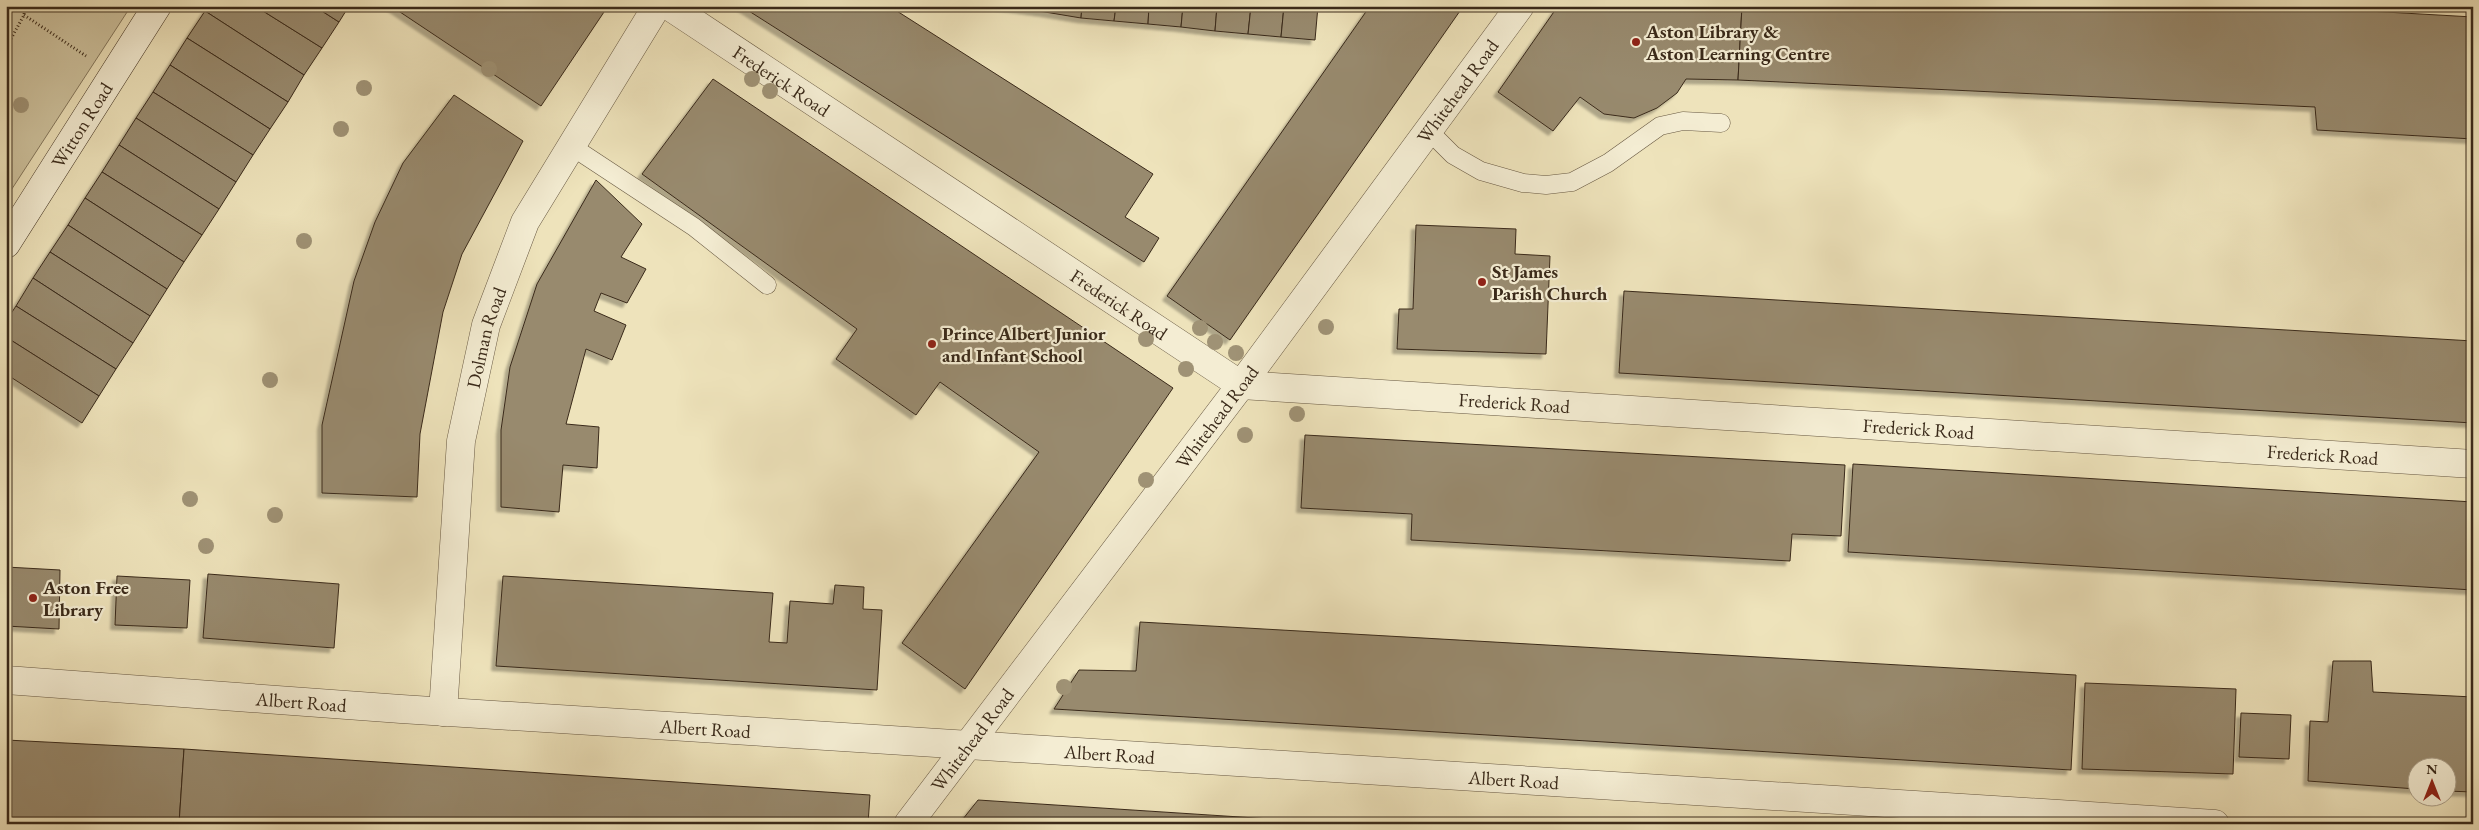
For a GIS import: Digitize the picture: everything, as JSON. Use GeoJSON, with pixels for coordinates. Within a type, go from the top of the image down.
{"type":"FeatureCollection","features":[{"type":"Feature","properties":{"kind":"street","name":"Witton Road"},"geometry":{"type":"LineString","coordinates":[[6,244],[157,6]]}},
{"type":"Feature","properties":{"kind":"street","name":"Dolman Road"},"geometry":{"type":"LineString","coordinates":[[443,712],[461,441],[486,325],[525,222],[657,6]]}},
{"type":"Feature","properties":{"kind":"street","name":"Frederick Road"},"geometry":{"type":"LineString","coordinates":[[669,6],[1241,385],[2473,464]]}},
{"type":"Feature","properties":{"kind":"street","name":"Whitehead Road"},"geometry":{"type":"LineString","coordinates":[[908,824],[1241,385],[1520,6]]}},
{"type":"Feature","properties":{"kind":"street","name":"Albert Road"},"geometry":{"type":"LineString","coordinates":[[6,680],[443,712],[2215,824]]}},
{"type":"Feature","properties":{"kind":"lane"},"geometry":{"type":"LineString","coordinates":[[1428,130],[1453,155],[1481,170],[1523,183],[1546,185],[1572,182],[1608,162],[1660,126],[1683,121],[1721,123]]}},
{"type":"Feature","properties":{"kind":"lane"},"geometry":{"type":"LineString","coordinates":[[571,146],[694,227],[767,285]]}},
{"type":"Feature","properties":{"kind":"path"},"geometry":{"type":"LineString","coordinates":[[6,48],[24,15],[25,6]]}},
{"type":"Feature","properties":{"kind":"path"},"geometry":{"type":"LineString","coordinates":[[24,15],[114,75]]}},
{"type":"Feature","properties":{"kind":"shaded area"},"geometry":{"type":"Polygon","coordinates":[[[6,6],[131,6],[6,198],[6,6]]]}},
{"type":"Feature","properties":{"kind":"building"},"geometry":{"type":"Polygon","coordinates":[[[208,6],[255,6],[322,48],[304,75],[205,11],[208,6]]]}},
{"type":"Feature","properties":{"kind":"building"},"geometry":{"type":"Polygon","coordinates":[[[255,6],[314,6],[339,22],[322,48],[255,6]]]}},
{"type":"Feature","properties":{"kind":"building"},"geometry":{"type":"Polygon","coordinates":[[[314,6],[349,6],[339,22],[314,6]]]}},
{"type":"Feature","properties":{"kind":"building"},"geometry":{"type":"Polygon","coordinates":[[[391,6],[602,6],[606,9],[541,106],[391,6]]]}},
{"type":"Feature","properties":{"kind":"building"},"geometry":{"type":"Polygon","coordinates":[[[741,6],[889,6],[1153,174],[1125,217],[1159,238],[1144,262],[741,6]]]}},
{"type":"Feature","properties":{"kind":"building"},"geometry":{"type":"Polygon","coordinates":[[[1000,6],[1046,6],[1045,12],[1000,6]]]}},
{"type":"Feature","properties":{"kind":"building"},"geometry":{"type":"Polygon","coordinates":[[[1046,6],[1082,6],[1081,18],[1045,12],[1046,6]]]}},
{"type":"Feature","properties":{"kind":"building"},"geometry":{"type":"Polygon","coordinates":[[[1082,6],[1116,6],[1114,21],[1081,18],[1082,6]]]}},
{"type":"Feature","properties":{"kind":"building"},"geometry":{"type":"Polygon","coordinates":[[[1116,6],[1149,6],[1148,24],[1114,21],[1116,6]]]}},
{"type":"Feature","properties":{"kind":"building"},"geometry":{"type":"Polygon","coordinates":[[[1149,6],[1183,6],[1181,27],[1148,24],[1149,6]]]}},
{"type":"Feature","properties":{"kind":"building"},"geometry":{"type":"Polygon","coordinates":[[[1183,6],[1217,6],[1215,31],[1181,27],[1183,6]]]}},
{"type":"Feature","properties":{"kind":"building"},"geometry":{"type":"Polygon","coordinates":[[[1217,6],[1251,6],[1248,34],[1215,31],[1217,6]]]}},
{"type":"Feature","properties":{"kind":"building"},"geometry":{"type":"Polygon","coordinates":[[[1251,6],[1284,6],[1281,37],[1248,34],[1251,6]]]}},
{"type":"Feature","properties":{"kind":"building"},"geometry":{"type":"Polygon","coordinates":[[[1284,6],[1318,6],[1315,40],[1281,37],[1284,6]]]}},
{"type":"Feature","properties":{"kind":"building"},"geometry":{"type":"Polygon","coordinates":[[[1370,6],[1459,6],[1462,8],[1230,340],[1167,296],[1370,6]]]}},
{"type":"Feature","properties":{"kind":"building","name":"Aston Library & Aston Learning Centre"},"geometry":{"type":"Polygon","coordinates":[[[1558,6],[1742,6],[1738,80],[1686,79],[1677,93],[1657,108],[1634,118],[1604,114],[1580,97],[1553,131],[1498,92],[1558,6]]]}},
{"type":"Feature","properties":{"kind":"building"},"geometry":{"type":"Polygon","coordinates":[[[1742,6],[2280,6],[2473,17],[2473,139],[2317,130],[2315,107],[1738,80],[1742,6]]]}},
{"type":"Feature","properties":{"kind":"building"},"geometry":{"type":"Polygon","coordinates":[[[205,11],[304,75],[288,102],[187,38],[205,11]]]}},
{"type":"Feature","properties":{"kind":"building"},"geometry":{"type":"Polygon","coordinates":[[[187,38],[288,102],[270,129],[170,65],[187,38]]]}},
{"type":"Feature","properties":{"kind":"building"},"geometry":{"type":"Polygon","coordinates":[[[170,65],[270,129],[253,155],[153,92],[170,65]]]}},
{"type":"Feature","properties":{"kind":"building"},"geometry":{"type":"Polygon","coordinates":[[[713,79],[1173,388],[965,689],[902,643],[1039,452],[940,382],[916,415],[836,359],[857,329],[642,174],[713,79]]]}},
{"type":"Feature","properties":{"kind":"building"},"geometry":{"type":"Polygon","coordinates":[[[153,92],[253,155],[236,182],[136,118],[153,92]]]}},
{"type":"Feature","properties":{"kind":"building"},"geometry":{"type":"Polygon","coordinates":[[[454,95],[523,141],[462,254],[443,312],[420,434],[417,497],[322,493],[322,425],[354,281],[375,222],[403,163],[454,95]]]}},
{"type":"Feature","properties":{"kind":"building"},"geometry":{"type":"Polygon","coordinates":[[[136,118],[236,182],[219,209],[119,145],[136,118]]]}},
{"type":"Feature","properties":{"kind":"building"},"geometry":{"type":"Polygon","coordinates":[[[119,145],[219,209],[202,235],[102,172],[119,145]]]}},
{"type":"Feature","properties":{"kind":"building"},"geometry":{"type":"Polygon","coordinates":[[[102,172],[202,235],[184,262],[85,198],[102,172]]]}},
{"type":"Feature","properties":{"kind":"building"},"geometry":{"type":"Polygon","coordinates":[[[596,180],[642,224],[621,257],[646,269],[627,303],[601,293],[594,311],[626,325],[612,360],[586,349],[566,424],[599,427],[597,468],[563,465],[559,512],[501,507],[501,430],[510,367],[537,284],[596,180]]]}},
{"type":"Feature","properties":{"kind":"building"},"geometry":{"type":"Polygon","coordinates":[[[85,198],[184,262],[167,289],[68,225],[85,198]]]}},
{"type":"Feature","properties":{"kind":"building"},"geometry":{"type":"Polygon","coordinates":[[[68,225],[167,289],[150,316],[50,252],[68,225]]]}},
{"type":"Feature","properties":{"kind":"building","name":"St James Parish Church"},"geometry":{"type":"Polygon","coordinates":[[[1416,225],[1516,229],[1515,254],[1550,256],[1546,354],[1397,349],[1399,309],[1413,309],[1416,225]]]}},
{"type":"Feature","properties":{"kind":"building"},"geometry":{"type":"Polygon","coordinates":[[[50,252],[150,316],[133,343],[33,278],[50,252]]]}},
{"type":"Feature","properties":{"kind":"building"},"geometry":{"type":"Polygon","coordinates":[[[33,278],[133,343],[116,369],[16,306],[33,278]]]}},
{"type":"Feature","properties":{"kind":"building"},"geometry":{"type":"Polygon","coordinates":[[[1624,291],[2473,341],[2473,423],[1619,373],[1624,291]]]}},
{"type":"Feature","properties":{"kind":"building"},"geometry":{"type":"Polygon","coordinates":[[[16,306],[116,369],[99,396],[6,337],[6,321],[16,306]]]}},
{"type":"Feature","properties":{"kind":"building"},"geometry":{"type":"Polygon","coordinates":[[[6,337],[99,396],[82,423],[6,374],[6,337]]]}},
{"type":"Feature","properties":{"kind":"building"},"geometry":{"type":"Polygon","coordinates":[[[1305,435],[1845,465],[1841,536],[1792,534],[1790,561],[1411,540],[1412,514],[1301,508],[1305,435]]]}},
{"type":"Feature","properties":{"kind":"building"},"geometry":{"type":"Polygon","coordinates":[[[1853,464],[2473,502],[2473,590],[1848,552],[1853,464]]]}},
{"type":"Feature","properties":{"kind":"building","name":"Aston Free Library"},"geometry":{"type":"Polygon","coordinates":[[[6,567],[60,570],[59,629],[6,626],[6,567]]]}},
{"type":"Feature","properties":{"kind":"building"},"geometry":{"type":"Polygon","coordinates":[[[208,574],[339,584],[334,648],[203,638],[208,574]]]}},
{"type":"Feature","properties":{"kind":"building"},"geometry":{"type":"Polygon","coordinates":[[[117,576],[190,580],[187,628],[115,625],[117,576]]]}},
{"type":"Feature","properties":{"kind":"building"},"geometry":{"type":"Polygon","coordinates":[[[503,576],[773,593],[769,642],[787,643],[790,601],[833,604],[835,585],[864,587],[863,609],[882,610],[877,690],[496,666],[503,576]]]}},
{"type":"Feature","properties":{"kind":"building"},"geometry":{"type":"Polygon","coordinates":[[[1140,622],[2076,675],[2071,770],[1054,709],[1079,670],[1136,671],[1140,622]]]}},
{"type":"Feature","properties":{"kind":"building"},"geometry":{"type":"Polygon","coordinates":[[[2333,661],[2371,661],[2373,692],[2473,697],[2473,792],[2456,791],[2456,758],[2406,758],[2406,788],[2308,781],[2310,721],[2328,722],[2333,661]]]}},
{"type":"Feature","properties":{"kind":"building"},"geometry":{"type":"Polygon","coordinates":[[[2085,683],[2236,689],[2233,774],[2082,769],[2085,683]]]}},
{"type":"Feature","properties":{"kind":"building"},"geometry":{"type":"Polygon","coordinates":[[[2241,713],[2291,715],[2289,759],[2239,757],[2241,713]]]}},
{"type":"Feature","properties":{"kind":"building"},"geometry":{"type":"Polygon","coordinates":[[[6,740],[184,749],[179,824],[6,824],[6,740]]]}},
{"type":"Feature","properties":{"kind":"building"},"geometry":{"type":"Polygon","coordinates":[[[184,749],[870,795],[868,824],[179,824],[184,749]]]}},
{"type":"Feature","properties":{"kind":"building"},"geometry":{"type":"Polygon","coordinates":[[[978,800],[1348,824],[959,824],[978,800]]]}},
{"type":"Feature","properties":{"kind":"place","name":"Aston Library & Aston Learning Centre"},"geometry":{"type":"Point","coordinates":[1636,42]}},
{"type":"Feature","properties":{"kind":"place","name":"St James Parish Church"},"geometry":{"type":"Point","coordinates":[1482,282]}},
{"type":"Feature","properties":{"kind":"place","name":"Prince Albert Junior and Infant School"},"geometry":{"type":"Point","coordinates":[932,344]}},
{"type":"Feature","properties":{"kind":"place","name":"Aston Free Library"},"geometry":{"type":"Point","coordinates":[33,598]}}]}
